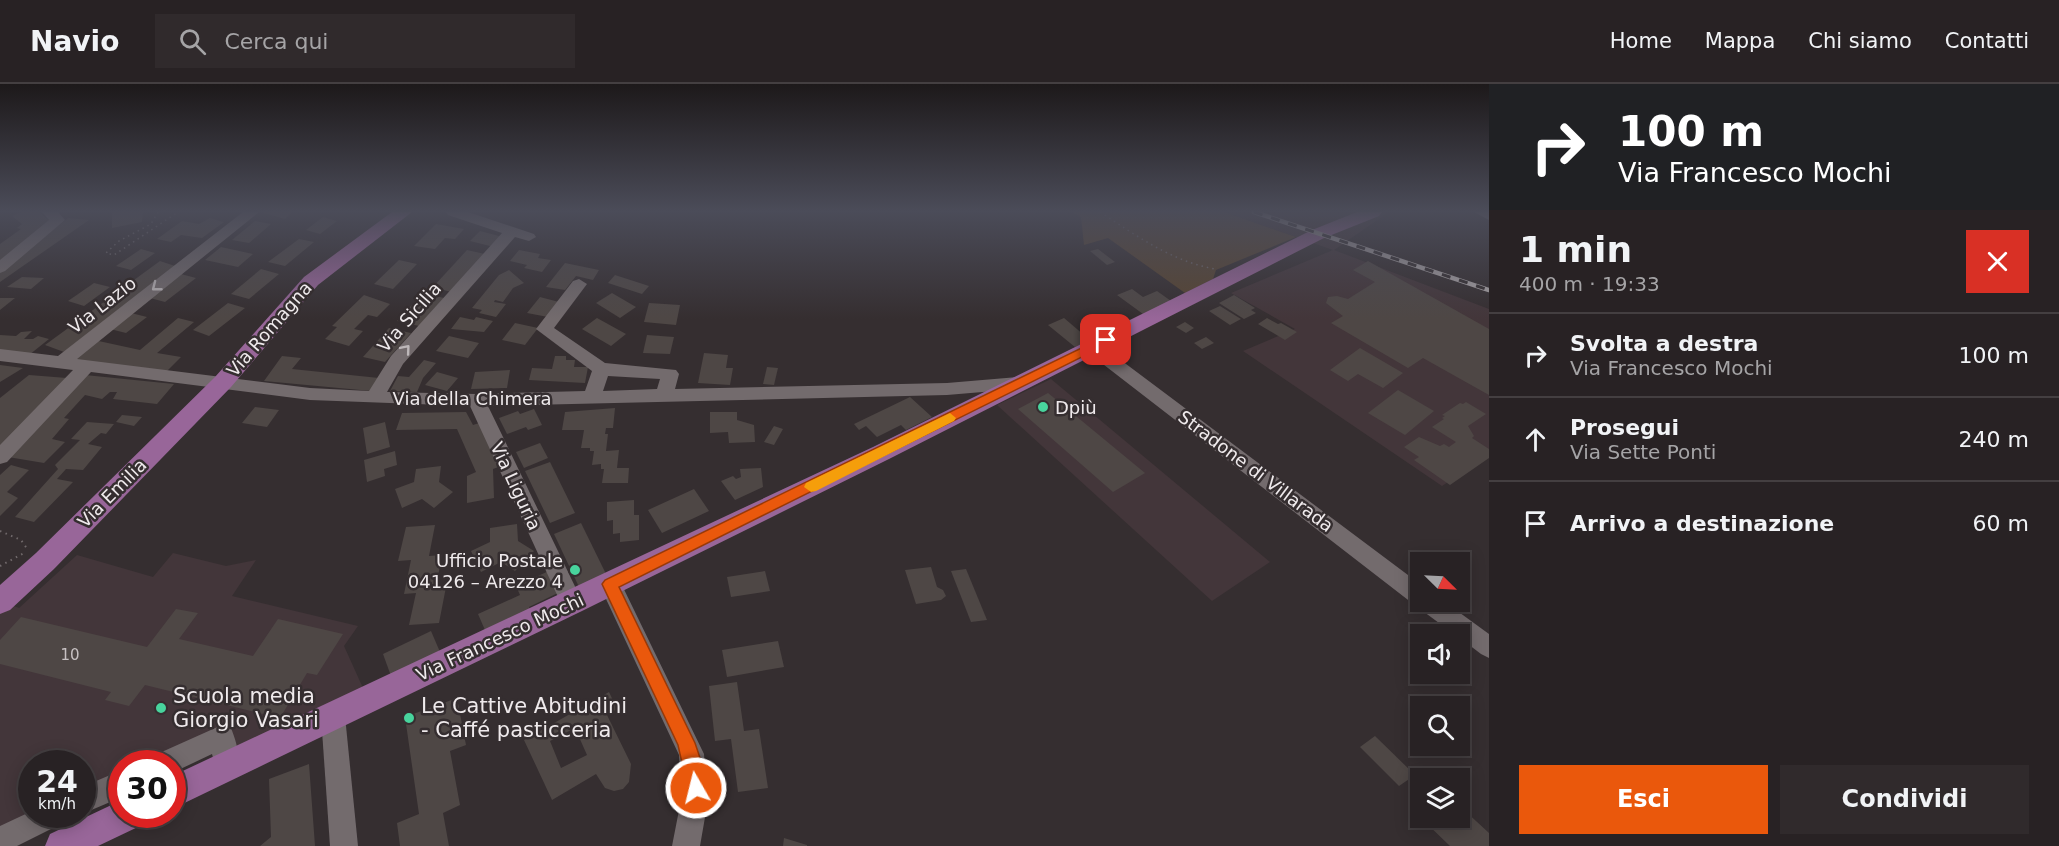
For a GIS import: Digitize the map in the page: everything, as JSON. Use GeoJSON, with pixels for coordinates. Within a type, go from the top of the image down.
{"type":"FeatureCollection","features":[{"type":"Feature","properties":{"kind":"main road","name":"Via Romagna"},"geometry":{"type":"LineString","coordinates":[[223,382],[311,281],[355,248]]}},
{"type":"Feature","properties":{"kind":"main road","name":"Via Francesco Mochi"},"geometry":{"type":"LineString","coordinates":[[186,786],[572,603],[1287,251],[1304,248]]}},
{"type":"Feature","properties":{"kind":"main road","name":"Via Emilia"},"geometry":{"type":"LineString","coordinates":[[0,602],[45,561],[223,382]]}},
{"type":"Feature","properties":{"kind":"main road"},"geometry":{"type":"LineString","coordinates":[[62,846],[108,824]]}},
{"type":"Feature","properties":{"kind":"street"},"geometry":{"type":"LineString","coordinates":[[0,268],[25,248]]}},
{"type":"Feature","properties":{"kind":"street","name":"Via Lazio"},"geometry":{"type":"LineString","coordinates":[[62,362],[207,248]]}},
{"type":"Feature","properties":{"kind":"street","name":"Via Sicilia"},"geometry":{"type":"LineString","coordinates":[[374,398],[397,360],[497,248]]}},
{"type":"Feature","properties":{"kind":"street"},"geometry":{"type":"LineString","coordinates":[[579,284],[544,329],[601,369],[670,374],[665,394]]}},
{"type":"Feature","properties":{"kind":"street","name":"Stradone di Villarada"},"geometry":{"type":"LineString","coordinates":[[1092,347],[1410,588]]}},
{"type":"Feature","properties":{"kind":"street","name":"Via della Chimera"},"geometry":{"type":"LineString","coordinates":[[0,355],[310,394],[374,398],[476,400],[947,389],[1019,383]]}},
{"type":"Feature","properties":{"kind":"street"},"geometry":{"type":"LineString","coordinates":[[0,457],[88,365]]}},
{"type":"Feature","properties":{"kind":"street"},"geometry":{"type":"LineString","coordinates":[[592,396],[601,369]]}},
{"type":"Feature","properties":{"kind":"street"},"geometry":{"type":"LineString","coordinates":[[947,389],[963,399],[965,410]]}},
{"type":"Feature","properties":{"kind":"street","name":"Via Liguria"},"geometry":{"type":"LineString","coordinates":[[476,400],[572,603]]}},
{"type":"Feature","properties":{"kind":"street"},"geometry":{"type":"LineString","coordinates":[[610,584],[691,754],[696,801],[686,846]]}},
{"type":"Feature","properties":{"kind":"street"},"geometry":{"type":"LineString","coordinates":[[1442,612],[1489,647]]}},
{"type":"Feature","properties":{"kind":"street"},"geometry":{"type":"LineString","coordinates":[[333,716],[344,846]]}},
{"type":"Feature","properties":{"kind":"street"},"geometry":{"type":"LineString","coordinates":[[186,754],[222,737],[227,767]]}},
{"type":"Feature","properties":{"kind":"street"},"geometry":{"type":"LineString","coordinates":[[0,840],[25,828]]}},
{"type":"Feature","properties":{"kind":"path"},"geometry":{"type":"LineString","coordinates":[[112,248],[106,253],[114,255],[125,248]]}},
{"type":"Feature","properties":{"kind":"path"},"geometry":{"type":"LineString","coordinates":[[1159,248],[1205,268],[1245,272]]}},
{"type":"Feature","properties":{"kind":"path"},"geometry":{"type":"LineString","coordinates":[[0,531],[21,540]]}},
{"type":"Feature","properties":{"kind":"path"},"geometry":{"type":"LineString","coordinates":[[0,566],[28,550]]}},
{"type":"Feature","properties":{"kind":"shaded area"},"geometry":{"type":"Polygon","coordinates":[[[1121,248],[1270,248],[1216,270],[1213,279],[1185,293],[1121,248]]]}},
{"type":"Feature","properties":{"kind":"shaded area"},"geometry":{"type":"Polygon","coordinates":[[[1326,248],[1338,248],[1334,250],[1489,309],[1489,455],[1442,486],[1243,351],[1295,329],[1231,293],[1333,250],[1326,248]]]}},
{"type":"Feature","properties":{"kind":"shaded area"},"geometry":{"type":"Polygon","coordinates":[[[1051,379],[1270,562],[1212,601],[997,405],[1051,379]]]}},
{"type":"Feature","properties":{"kind":"shaded area","name":"Scuola media Giorgio Vasari"},"geometry":{"type":"Polygon","coordinates":[[[173,553],[226,566],[256,560],[232,596],[358,626],[344,646],[363,688],[232,752],[228,728],[178,750],[108,750],[108,782],[96,788],[96,750],[18,750],[18,822],[0,832],[0,612],[9,604],[19,608],[77,555],[153,577],[173,553]]]}},
{"type":"Feature","properties":{"kind":"building"},"geometry":{"type":"Polygon","coordinates":[[[0,248],[17,248],[0,261],[0,248]]]}},
{"type":"Feature","properties":{"kind":"building"},"geometry":{"type":"Polygon","coordinates":[[[31,248],[49,248],[0,282],[0,272],[31,248]]]}},
{"type":"Feature","properties":{"kind":"building"},"geometry":{"type":"Polygon","coordinates":[[[220,248],[253,254],[238,267],[205,260],[220,248]]]}},
{"type":"Feature","properties":{"kind":"building"},"geometry":{"type":"Polygon","coordinates":[[[287,248],[307,248],[285,266],[268,262],[287,248]]]}},
{"type":"Feature","properties":{"kind":"building"},"geometry":{"type":"Polygon","coordinates":[[[141,249],[155,253],[131,270],[116,266],[141,249]]]}},
{"type":"Feature","properties":{"kind":"building"},"geometry":{"type":"Polygon","coordinates":[[[1098,249],[1115,262],[1107,265],[1090,251],[1098,249]]]}},
{"type":"Feature","properties":{"kind":"building"},"geometry":{"type":"Polygon","coordinates":[[[467,250],[485,254],[451,292],[433,287],[467,250]]]}},
{"type":"Feature","properties":{"kind":"building"},"geometry":{"type":"Polygon","coordinates":[[[519,250],[540,254],[538,258],[551,260],[542,272],[524,268],[527,265],[510,261],[519,250]]]}},
{"type":"Feature","properties":{"kind":"building"},"geometry":{"type":"Polygon","coordinates":[[[399,260],[417,264],[393,289],[374,284],[399,260]]]}},
{"type":"Feature","properties":{"kind":"building"},"geometry":{"type":"Polygon","coordinates":[[[160,261],[175,266],[64,352],[45,345],[160,261]]]}},
{"type":"Feature","properties":{"kind":"building"},"geometry":{"type":"Polygon","coordinates":[[[1368,261],[1489,329],[1489,395],[1423,358],[1408,368],[1331,323],[1343,316],[1326,303],[1328,297],[1337,296],[1348,299],[1375,282],[1353,270],[1368,261]]]}},
{"type":"Feature","properties":{"kind":"building"},"geometry":{"type":"Polygon","coordinates":[[[565,263],[599,270],[593,280],[576,276],[565,290],[546,287],[565,263]]]}},
{"type":"Feature","properties":{"kind":"building"},"geometry":{"type":"Polygon","coordinates":[[[261,269],[279,274],[249,299],[231,294],[261,269]]]}},
{"type":"Feature","properties":{"kind":"building"},"geometry":{"type":"Polygon","coordinates":[[[509,270],[524,283],[513,288],[503,302],[495,300],[494,302],[506,304],[496,317],[479,313],[482,310],[472,308],[499,275],[509,270]]]}},
{"type":"Feature","properties":{"kind":"building"},"geometry":{"type":"Polygon","coordinates":[[[181,274],[196,278],[165,302],[150,298],[181,274]]]}},
{"type":"Feature","properties":{"kind":"building"},"geometry":{"type":"Polygon","coordinates":[[[615,275],[649,286],[642,294],[608,283],[615,275]]]}},
{"type":"Feature","properties":{"kind":"building"},"geometry":{"type":"Polygon","coordinates":[[[22,277],[44,278],[31,289],[7,287],[22,277]]]}},
{"type":"Feature","properties":{"kind":"building"},"geometry":{"type":"Polygon","coordinates":[[[94,283],[110,287],[84,306],[68,301],[94,283]]]}},
{"type":"Feature","properties":{"kind":"building"},"geometry":{"type":"Polygon","coordinates":[[[1132,289],[1143,297],[1157,291],[1171,301],[1143,314],[1117,295],[1132,289]]]}},
{"type":"Feature","properties":{"kind":"building"},"geometry":{"type":"Polygon","coordinates":[[[423,293],[444,298],[419,326],[397,321],[423,293]]]}},
{"type":"Feature","properties":{"kind":"building"},"geometry":{"type":"Polygon","coordinates":[[[612,293],[636,307],[620,318],[596,303],[612,293]]]}},
{"type":"Feature","properties":{"kind":"building"},"geometry":{"type":"Polygon","coordinates":[[[364,295],[390,304],[377,317],[368,315],[354,329],[363,331],[349,346],[325,339],[337,327],[332,326],[364,295]]]}},
{"type":"Feature","properties":{"kind":"building"},"geometry":{"type":"Polygon","coordinates":[[[1234,295],[1255,308],[1251,310],[1256,313],[1244,319],[1219,303],[1234,295]]]}},
{"type":"Feature","properties":{"kind":"building"},"geometry":{"type":"Polygon","coordinates":[[[540,297],[559,302],[548,317],[527,313],[540,297]]]}},
{"type":"Feature","properties":{"kind":"building"},"geometry":{"type":"Polygon","coordinates":[[[0,298],[15,298],[0,310],[0,298]]]}},
{"type":"Feature","properties":{"kind":"building"},"geometry":{"type":"Polygon","coordinates":[[[228,303],[245,308],[209,336],[193,330],[228,303]]]}},
{"type":"Feature","properties":{"kind":"building"},"geometry":{"type":"Polygon","coordinates":[[[649,303],[680,305],[676,325],[644,322],[649,303]]]}},
{"type":"Feature","properties":{"kind":"building"},"geometry":{"type":"Polygon","coordinates":[[[1220,306],[1241,319],[1230,325],[1209,311],[1220,306]]]}},
{"type":"Feature","properties":{"kind":"building"},"geometry":{"type":"Polygon","coordinates":[[[131,313],[147,317],[126,333],[110,329],[131,313]]]}},
{"type":"Feature","properties":{"kind":"building"},"geometry":{"type":"Polygon","coordinates":[[[460,317],[474,320],[476,317],[493,321],[484,332],[451,329],[460,317]]]}},
{"type":"Feature","properties":{"kind":"building"},"geometry":{"type":"Polygon","coordinates":[[[178,318],[194,322],[157,353],[181,357],[166,372],[70,359],[94,340],[140,350],[178,318]]]}},
{"type":"Feature","properties":{"kind":"building"},"geometry":{"type":"Polygon","coordinates":[[[597,318],[626,334],[611,346],[582,329],[597,318]]]}},
{"type":"Feature","properties":{"kind":"building"},"geometry":{"type":"Polygon","coordinates":[[[1064,318],[1091,341],[1075,347],[1048,325],[1064,318]]]}},
{"type":"Feature","properties":{"kind":"building"},"geometry":{"type":"Polygon","coordinates":[[[1267,318],[1297,332],[1285,340],[1258,324],[1267,318]]]}},
{"type":"Feature","properties":{"kind":"building"},"geometry":{"type":"Polygon","coordinates":[[[1185,322],[1194,328],[1186,333],[1176,327],[1185,322]]]}},
{"type":"Feature","properties":{"kind":"building"},"geometry":{"type":"Polygon","coordinates":[[[515,323],[538,328],[525,345],[502,340],[515,323]]]}},
{"type":"Feature","properties":{"kind":"building"},"geometry":{"type":"Polygon","coordinates":[[[389,328],[411,333],[385,362],[363,357],[389,328]]]}},
{"type":"Feature","properties":{"kind":"building"},"geometry":{"type":"Polygon","coordinates":[[[32,331],[24,339],[33,339],[38,336],[49,339],[29,355],[0,352],[0,335],[16,336],[21,332],[32,331]]]}},
{"type":"Feature","properties":{"kind":"building"},"geometry":{"type":"Polygon","coordinates":[[[647,335],[674,337],[670,354],[643,353],[647,335]]]}},
{"type":"Feature","properties":{"kind":"building"},"geometry":{"type":"Polygon","coordinates":[[[449,336],[479,343],[468,358],[436,351],[449,336]]]}},
{"type":"Feature","properties":{"kind":"building"},"geometry":{"type":"Polygon","coordinates":[[[1206,337],[1214,343],[1202,349],[1194,343],[1206,337]]]}},
{"type":"Feature","properties":{"kind":"building"},"geometry":{"type":"Polygon","coordinates":[[[1360,348],[1403,373],[1383,388],[1358,374],[1348,381],[1330,370],[1360,348]]]}},
{"type":"Feature","properties":{"kind":"building"},"geometry":{"type":"Polygon","coordinates":[[[704,353],[728,355],[726,368],[733,368],[730,385],[698,383],[704,353]]]}},
{"type":"Feature","properties":{"kind":"building"},"geometry":{"type":"Polygon","coordinates":[[[282,356],[301,358],[292,369],[379,378],[371,391],[264,381],[282,356]]]}},
{"type":"Feature","properties":{"kind":"building"},"geometry":{"type":"Polygon","coordinates":[[[555,356],[566,356],[566,360],[575,360],[574,367],[588,367],[585,383],[529,380],[532,368],[552,369],[555,356]]]}},
{"type":"Feature","properties":{"kind":"building"},"geometry":{"type":"Polygon","coordinates":[[[424,360],[436,363],[423,378],[417,392],[390,391],[398,376],[409,377],[424,360]]]}},
{"type":"Feature","properties":{"kind":"building"},"geometry":{"type":"Polygon","coordinates":[[[0,365],[23,368],[0,382],[0,365]]]}},
{"type":"Feature","properties":{"kind":"building"},"geometry":{"type":"Polygon","coordinates":[[[767,367],[778,368],[774,385],[763,384],[767,367]]]}},
{"type":"Feature","properties":{"kind":"building"},"geometry":{"type":"Polygon","coordinates":[[[510,370],[507,388],[471,389],[475,372],[510,370]]]}},
{"type":"Feature","properties":{"kind":"building"},"geometry":{"type":"Polygon","coordinates":[[[437,372],[458,378],[447,391],[425,385],[437,372]]]}},
{"type":"Feature","properties":{"kind":"building"},"geometry":{"type":"Polygon","coordinates":[[[29,375],[67,378],[0,447],[0,398],[29,375]]]}},
{"type":"Feature","properties":{"kind":"building"},"geometry":{"type":"Polygon","coordinates":[[[85,375],[174,384],[157,404],[113,399],[117,392],[110,392],[102,399],[85,395],[64,418],[69,419],[52,439],[65,442],[44,463],[8,457],[85,375]]]}},
{"type":"Feature","properties":{"kind":"building"},"geometry":{"type":"Polygon","coordinates":[[[1398,390],[1434,411],[1405,435],[1368,413],[1398,390]]]}},
{"type":"Feature","properties":{"kind":"building"},"geometry":{"type":"Polygon","coordinates":[[[1048,393],[1145,473],[1113,492],[1018,409],[1048,393]]]}},
{"type":"Feature","properties":{"kind":"building"},"geometry":{"type":"Polygon","coordinates":[[[910,397],[932,417],[906,430],[901,425],[877,437],[866,426],[859,430],[854,424],[910,397]]]}},
{"type":"Feature","properties":{"kind":"building"},"geometry":{"type":"Polygon","coordinates":[[[1466,402],[1486,414],[1468,426],[1474,436],[1472,438],[1489,449],[1489,458],[1450,485],[1414,460],[1419,457],[1404,447],[1419,437],[1440,446],[1444,444],[1449,447],[1456,442],[1432,427],[1444,419],[1442,418],[1445,416],[1442,415],[1460,403],[1466,402]]]}},
{"type":"Feature","properties":{"kind":"building"},"geometry":{"type":"Polygon","coordinates":[[[255,407],[279,410],[267,427],[242,423],[255,407]]]}},
{"type":"Feature","properties":{"kind":"building"},"geometry":{"type":"Polygon","coordinates":[[[615,408],[613,428],[606,428],[605,434],[608,434],[606,451],[619,450],[617,468],[629,468],[628,483],[602,483],[604,469],[601,469],[601,464],[592,465],[594,451],[590,451],[590,448],[581,448],[584,430],[562,430],[565,412],[615,408]]]}},
{"type":"Feature","properties":{"kind":"building"},"geometry":{"type":"Polygon","coordinates":[[[534,409],[542,425],[528,430],[526,427],[507,434],[499,418],[518,411],[520,414],[534,409]]]}},
{"type":"Feature","properties":{"kind":"building"},"geometry":{"type":"Polygon","coordinates":[[[466,412],[473,425],[479,423],[501,466],[493,469],[494,498],[467,503],[467,476],[476,472],[457,429],[396,430],[402,413],[466,412]]]}},
{"type":"Feature","properties":{"kind":"building"},"geometry":{"type":"Polygon","coordinates":[[[710,412],[737,412],[737,420],[754,425],[755,442],[729,443],[728,432],[710,433],[710,412]]]}},
{"type":"Feature","properties":{"kind":"building"},"geometry":{"type":"Polygon","coordinates":[[[122,415],[142,417],[134,426],[116,422],[122,415]]]}},
{"type":"Feature","properties":{"kind":"building"},"geometry":{"type":"Polygon","coordinates":[[[87,422],[114,424],[106,434],[101,433],[88,444],[102,447],[83,470],[66,469],[57,479],[73,482],[34,522],[15,517],[58,469],[55,465],[80,440],[71,439],[87,422]]]}},
{"type":"Feature","properties":{"kind":"building"},"geometry":{"type":"Polygon","coordinates":[[[385,422],[390,447],[367,454],[363,428],[385,422]]]}},
{"type":"Feature","properties":{"kind":"building"},"geometry":{"type":"Polygon","coordinates":[[[774,426],[783,429],[774,445],[764,442],[774,426]]]}},
{"type":"Feature","properties":{"kind":"building"},"geometry":{"type":"Polygon","coordinates":[[[540,443],[548,458],[524,468],[516,452],[540,443]]]}},
{"type":"Feature","properties":{"kind":"building"},"geometry":{"type":"Polygon","coordinates":[[[395,451],[397,465],[384,469],[385,476],[367,482],[364,460],[395,451]]]}},
{"type":"Feature","properties":{"kind":"building"},"geometry":{"type":"Polygon","coordinates":[[[550,462],[575,513],[550,523],[525,471],[550,462]]]}},
{"type":"Feature","properties":{"kind":"building"},"geometry":{"type":"Polygon","coordinates":[[[11,465],[29,470],[7,492],[18,498],[0,516],[0,475],[11,465]]]}},
{"type":"Feature","properties":{"kind":"building"},"geometry":{"type":"Polygon","coordinates":[[[441,466],[439,482],[453,492],[434,508],[422,499],[402,508],[395,489],[414,482],[416,469],[441,466]]]}},
{"type":"Feature","properties":{"kind":"building"},"geometry":{"type":"Polygon","coordinates":[[[761,468],[763,487],[735,500],[721,481],[733,476],[736,479],[741,477],[740,469],[761,468]]]}},
{"type":"Feature","properties":{"kind":"building"},"geometry":{"type":"Polygon","coordinates":[[[694,489],[709,511],[662,533],[648,510],[694,489]]]}},
{"type":"Feature","properties":{"kind":"building"},"geometry":{"type":"Polygon","coordinates":[[[634,500],[634,515],[639,515],[639,540],[620,542],[620,533],[613,534],[613,520],[607,521],[607,502],[634,500]]]}},
{"type":"Feature","properties":{"kind":"building"},"geometry":{"type":"Polygon","coordinates":[[[581,523],[606,574],[579,587],[554,534],[581,523]]]}},
{"type":"Feature","properties":{"kind":"building"},"geometry":{"type":"Polygon","coordinates":[[[517,524],[518,541],[534,551],[515,571],[501,562],[481,572],[471,551],[490,542],[490,528],[517,524]]]}},
{"type":"Feature","properties":{"kind":"building"},"geometry":{"type":"Polygon","coordinates":[[[435,525],[429,556],[442,555],[436,587],[446,587],[439,623],[409,625],[416,593],[404,594],[411,560],[398,561],[406,527],[435,525]]]}},
{"type":"Feature","properties":{"kind":"building"},"geometry":{"type":"Polygon","coordinates":[[[931,567],[937,587],[943,590],[946,596],[941,600],[916,604],[905,570],[931,567]]]}},
{"type":"Feature","properties":{"kind":"building"},"geometry":{"type":"Polygon","coordinates":[[[966,569],[987,620],[971,622],[951,571],[966,569]]]}},
{"type":"Feature","properties":{"kind":"building"},"geometry":{"type":"Polygon","coordinates":[[[551,570],[562,591],[529,607],[533,615],[488,637],[478,614],[520,595],[516,586],[551,570]]]}},
{"type":"Feature","properties":{"kind":"building"},"geometry":{"type":"Polygon","coordinates":[[[765,571],[770,591],[731,597],[727,577],[765,571]]]}},
{"type":"Feature","properties":{"kind":"building"},"geometry":{"type":"Polygon","coordinates":[[[176,609],[198,613],[179,639],[253,656],[278,619],[343,634],[317,675],[307,673],[280,718],[145,685],[129,706],[105,700],[111,692],[0,664],[0,640],[21,617],[147,647],[176,609]]]}},
{"type":"Feature","properties":{"kind":"building"},"geometry":{"type":"Polygon","coordinates":[[[431,631],[440,652],[391,676],[383,654],[431,631]]]}},
{"type":"Feature","properties":{"kind":"building"},"geometry":{"type":"Polygon","coordinates":[[[778,641],[784,667],[727,677],[722,650],[778,641]]]}},
{"type":"Feature","properties":{"kind":"building"},"geometry":{"type":"Polygon","coordinates":[[[737,682],[744,731],[759,729],[768,788],[738,792],[731,739],[715,741],[709,686],[737,682]]]}},
{"type":"Feature","properties":{"kind":"building"},"geometry":{"type":"Polygon","coordinates":[[[609,692],[617,709],[607,715],[631,764],[629,782],[623,789],[614,791],[605,788],[596,774],[552,800],[524,740],[609,692]],[[575,728],[550,741],[561,768],[587,755],[575,728]]]}},
{"type":"Feature","properties":{"kind":"building"},"geometry":{"type":"Polygon","coordinates":[[[457,698],[466,745],[450,751],[460,805],[443,813],[449,846],[400,846],[397,823],[419,814],[405,717],[457,698]]]}},
{"type":"Feature","properties":{"kind":"building"},"geometry":{"type":"Polygon","coordinates":[[[1375,736],[1410,770],[1410,778],[1399,786],[1360,747],[1375,736]]]}},
{"type":"Feature","properties":{"kind":"building"},"geometry":{"type":"Polygon","coordinates":[[[309,764],[315,846],[260,846],[271,837],[269,779],[309,764]]]}},
{"type":"Feature","properties":{"kind":"building"},"geometry":{"type":"Polygon","coordinates":[[[1470,815],[1489,833],[1489,846],[1450,846],[1431,828],[1470,828],[1470,815]]]}},
{"type":"Feature","properties":{"kind":"building"},"geometry":{"type":"Polygon","coordinates":[[[784,838],[807,845],[807,846],[783,846],[784,838]]]}},
{"type":"Feature","properties":{"kind":"railway"},"geometry":{"type":"LineString","coordinates":[[1361,248],[1489,290]]}},
{"type":"Feature","properties":{"kind":"slow traffic"},"geometry":{"type":"LineString","coordinates":[[811,487],[950,418]]}},
{"type":"Feature","properties":{"kind":"place","name":"Dpiù"},"geometry":{"type":"Point","coordinates":[1043,407]}},
{"type":"Feature","properties":{"kind":"place","name":"Ufficio Postale 04126 – Arezzo 4"},"geometry":{"type":"Point","coordinates":[575,570]}},
{"type":"Feature","properties":{"kind":"place","name":"Scuola media Giorgio Vasari"},"geometry":{"type":"Point","coordinates":[161,708]}},
{"type":"Feature","properties":{"kind":"place","name":"Le Cattive Abitudini - Caffé pasticceria"},"geometry":{"type":"Point","coordinates":[409,718]}},
{"type":"Feature","properties":{"kind":"route"},"geometry":{"type":"LineString","coordinates":[[696,788],[687,743],[610,584],[881,453],[1106,340]]}}]}
